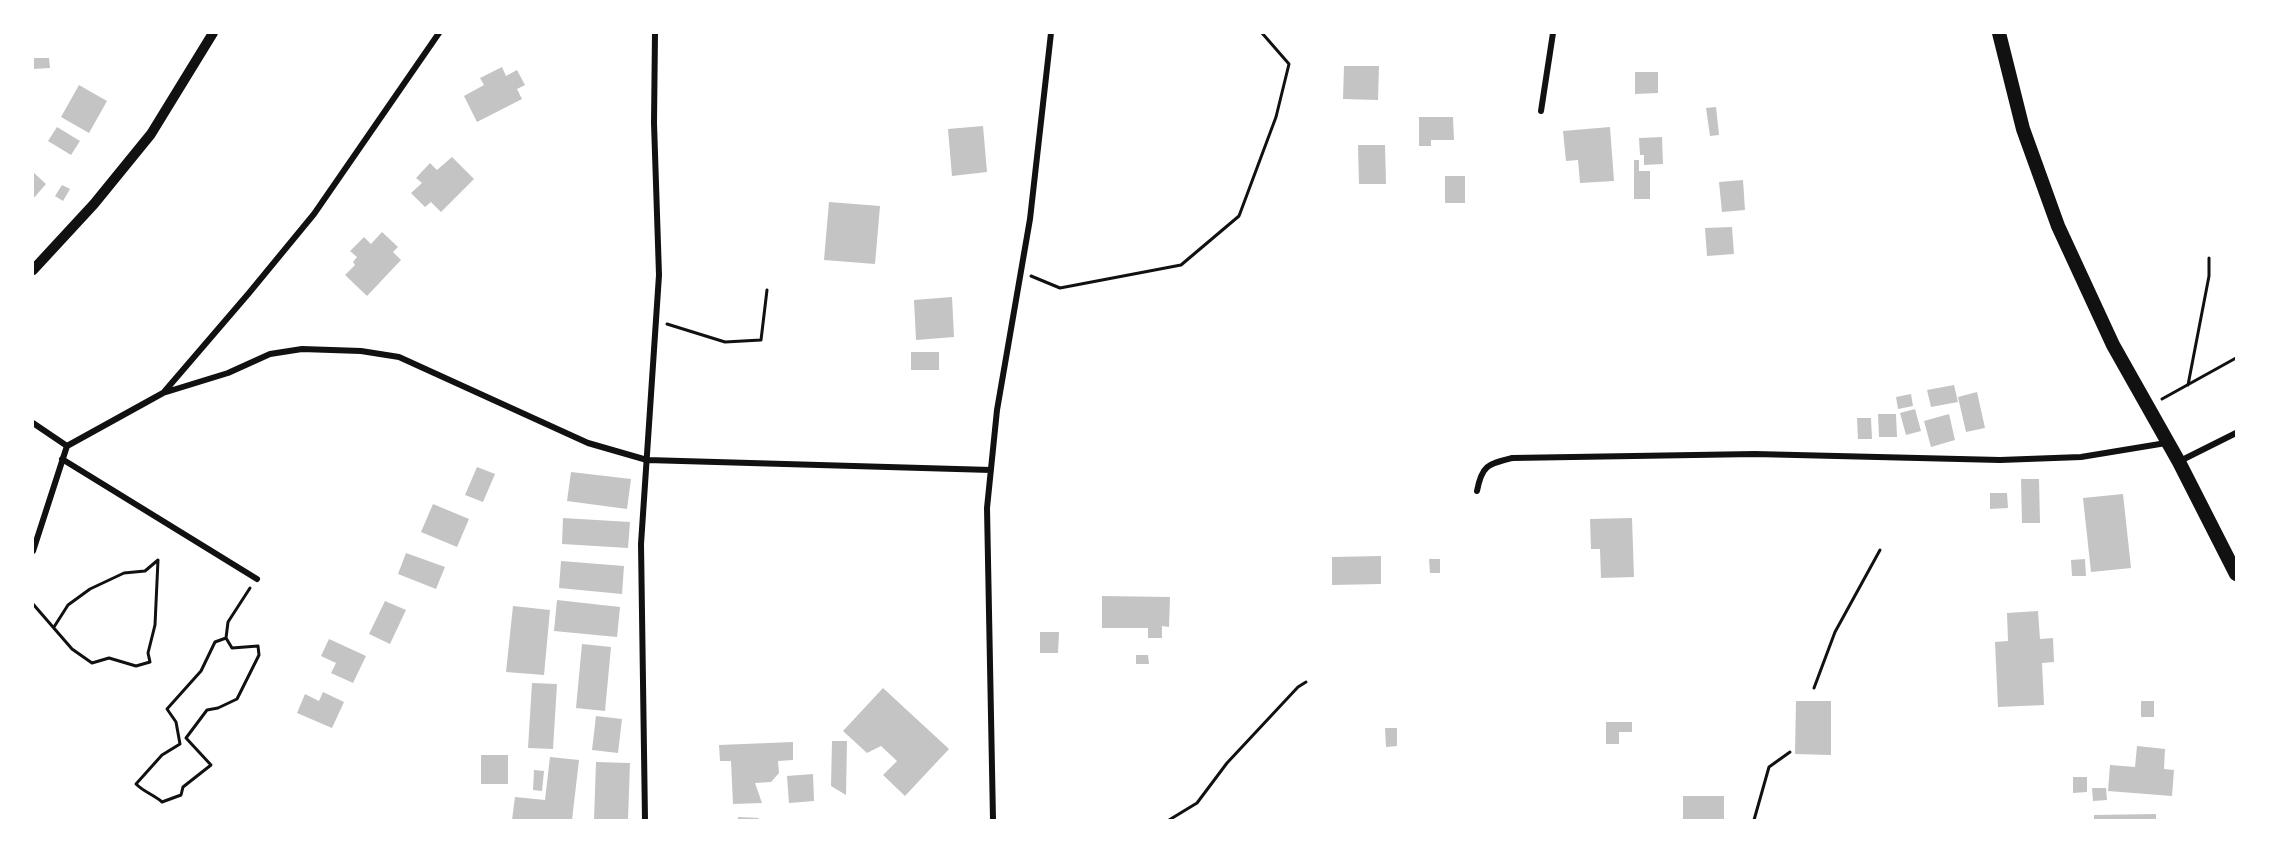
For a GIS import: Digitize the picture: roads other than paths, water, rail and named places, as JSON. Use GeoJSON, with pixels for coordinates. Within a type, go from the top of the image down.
{"type":"FeatureCollection","features":[{"type":"Feature","properties":{"kind":"highway"},"geometry":{"type":"LineString","coordinates":[[1999,33],[2023,129],[2058,226],[2113,345],[2179,462],[2236,574]]}},
{"type":"Feature","properties":{"kind":"street"},"geometry":{"type":"LineString","coordinates":[[33,270],[94,204],[151,134],[213,33]]}},
{"type":"Feature","properties":{"kind":"street"},"geometry":{"type":"LineString","coordinates":[[163,393],[314,214],[439,33]]}},
{"type":"Feature","properties":{"kind":"street"},"geometry":{"type":"LineString","coordinates":[[645,820],[641,544],[659,275],[654,123],[655,33]]}},
{"type":"Feature","properties":{"kind":"street"},"geometry":{"type":"LineString","coordinates":[[993,820],[987,508],[997,410],[1030,219],[1051,33]]}},
{"type":"Feature","properties":{"kind":"street"},"geometry":{"type":"LineString","coordinates":[[1541,111],[1553,33]]}},
{"type":"Feature","properties":{"kind":"street"},"geometry":{"type":"LineString","coordinates":[[33,550],[67,446],[163,393],[228,373],[270,354],[302,349],[361,351],[399,357],[588,442],[647,460],[991,470]]}},
{"type":"Feature","properties":{"kind":"street"},"geometry":{"type":"LineString","coordinates":[[33,423],[67,446]]}},
{"type":"Feature","properties":{"kind":"street"},"geometry":{"type":"LineString","coordinates":[[2179,462],[2236,434]]}},
{"type":"Feature","properties":{"kind":"street"},"geometry":{"type":"LineString","coordinates":[[1476,491],[1480,474],[1489,464],[1512,458],[1755,454],[2000,460],[2080,457],[2166,442]]}},
{"type":"Feature","properties":{"kind":"street"},"geometry":{"type":"LineString","coordinates":[[63,459],[256,583]]}}]}
